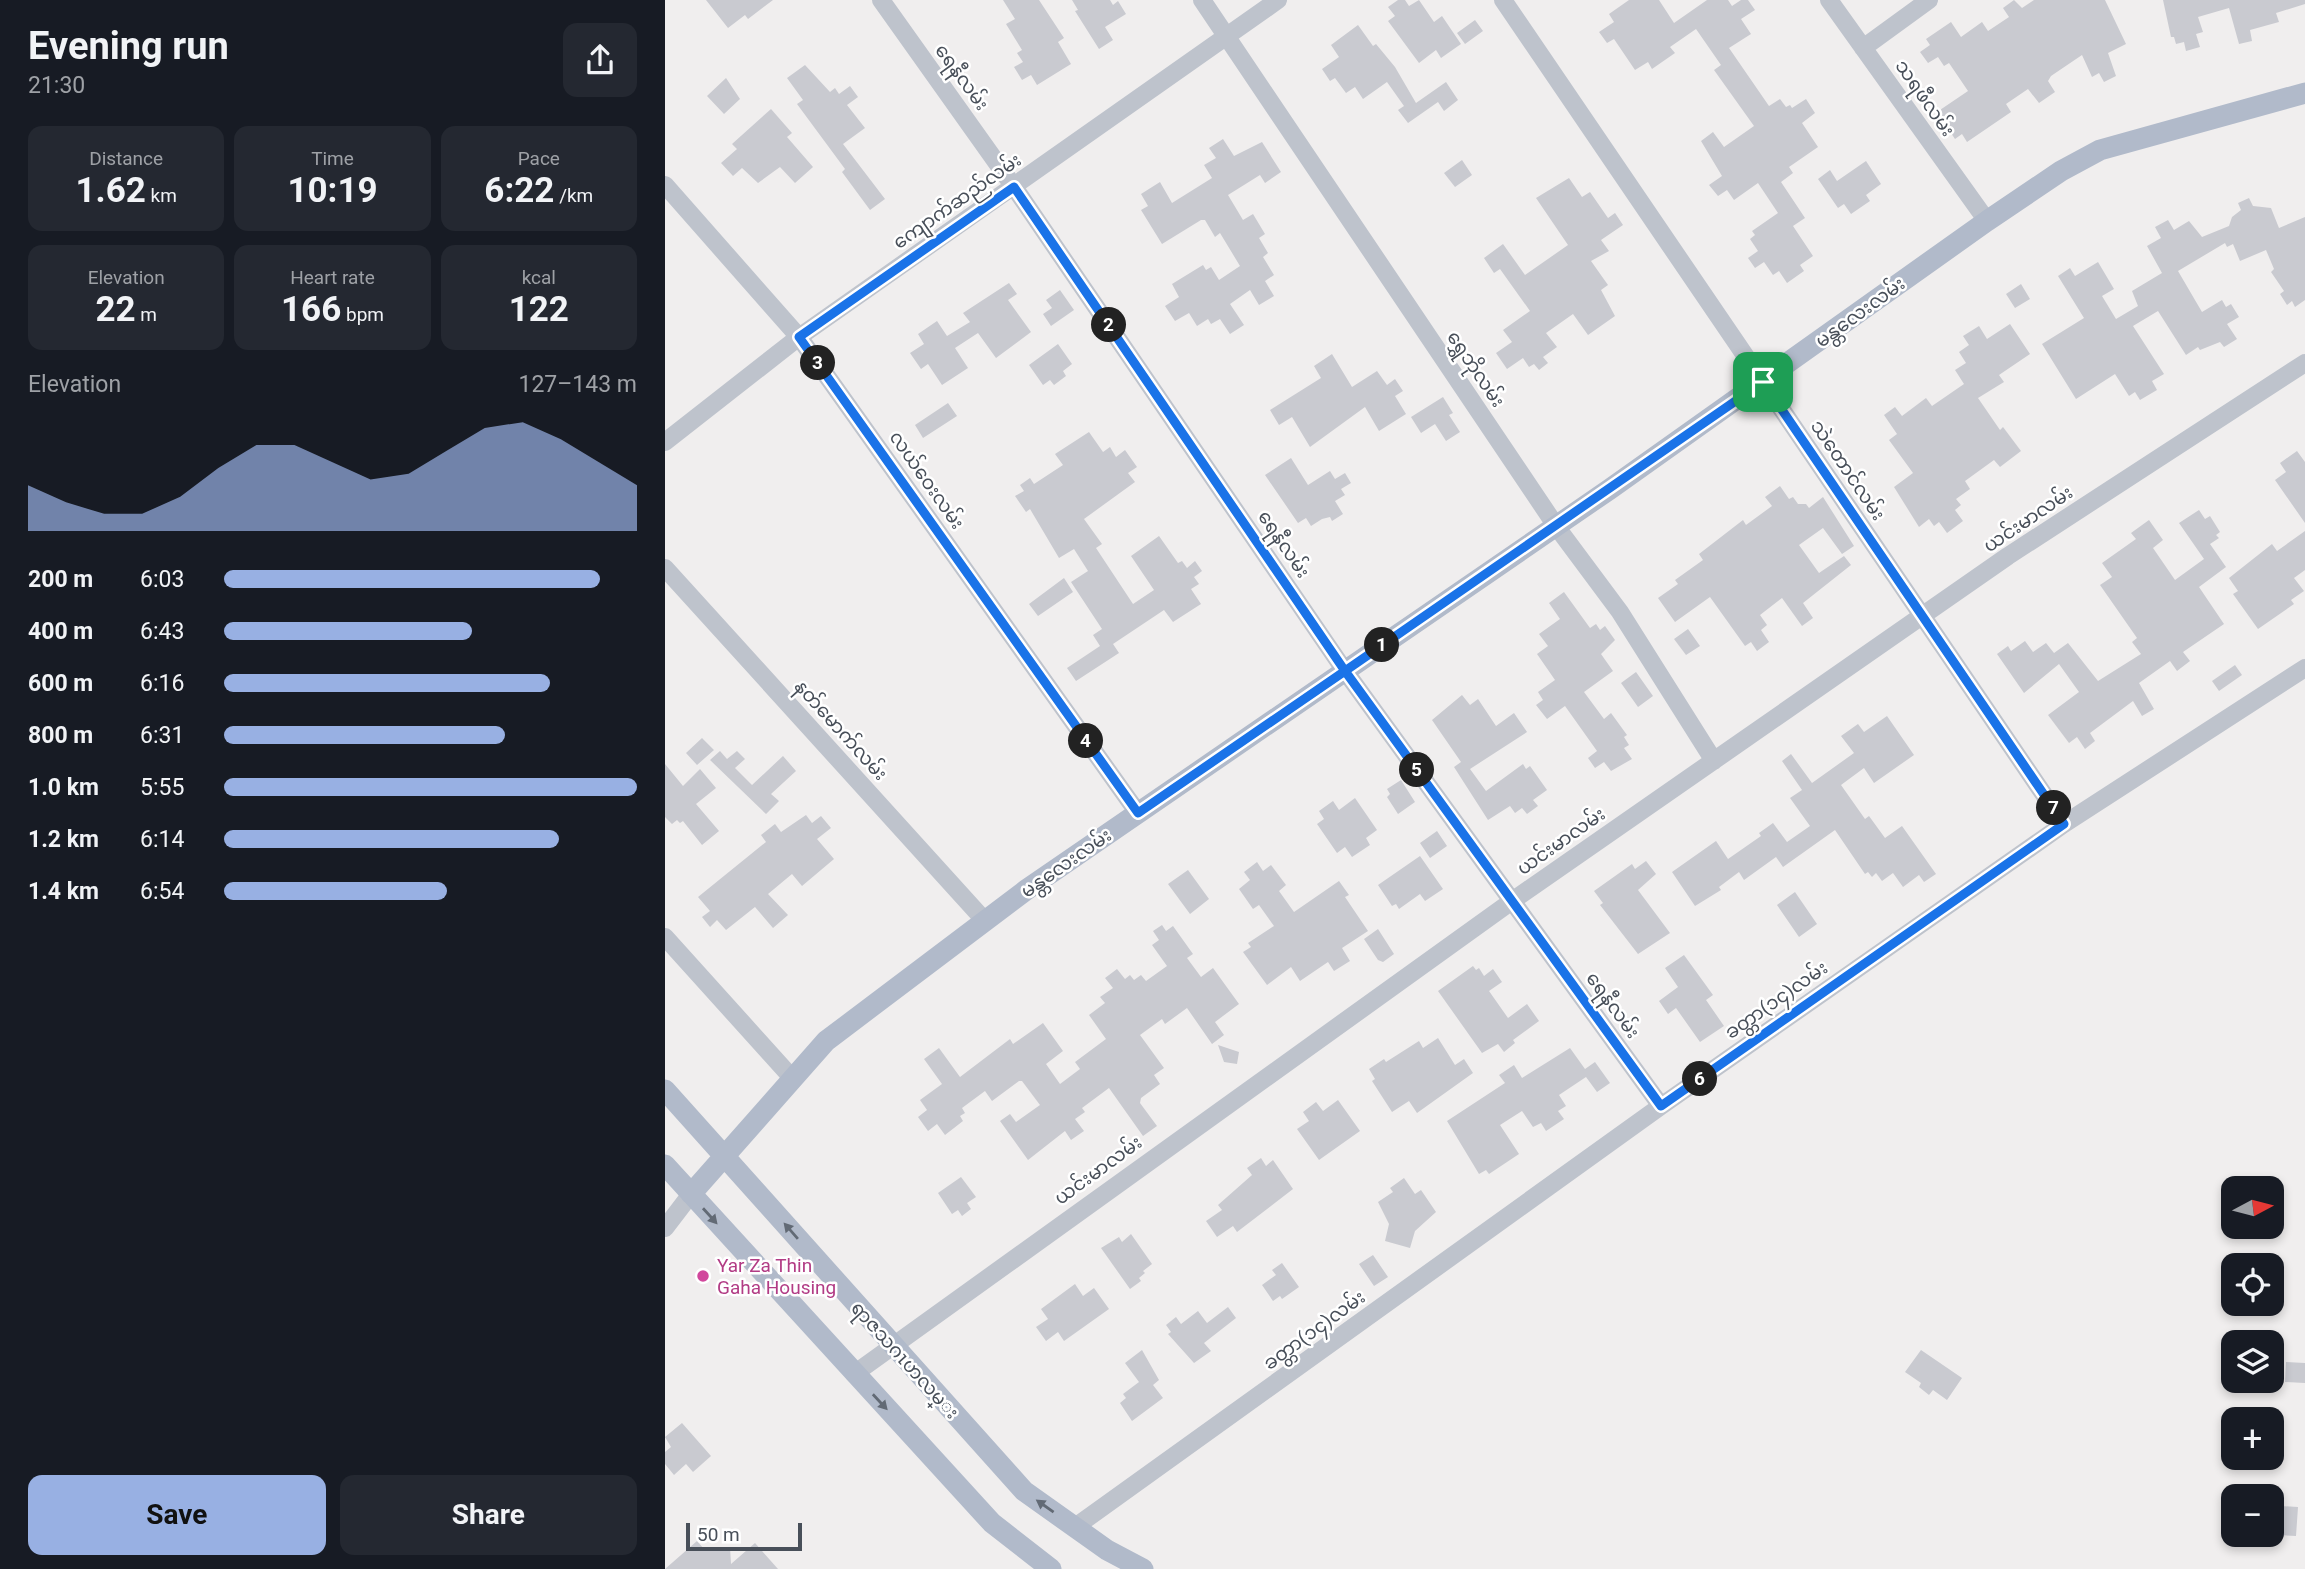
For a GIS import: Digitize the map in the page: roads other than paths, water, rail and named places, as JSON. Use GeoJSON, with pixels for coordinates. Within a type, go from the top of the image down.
{"type":"FeatureCollection","features":[{"type":"Feature","properties":{"kind":"main road","name":"မန္တလေးလမ်း"},"geometry":{"type":"LineString","coordinates":[[691,1194],[826,1041],[985,921],[1763,382],[1987,221],[2061,171],[2101,150],[2305,93]]}},
{"type":"Feature","properties":{"kind":"main road","name":"ရာဇသဂၤဟလမ္း"},"geometry":{"type":"LineString","coordinates":[[665,1090],[890,1345],[1024,1491],[1075,1527],[1143,1569]]}},
{"type":"Feature","properties":{"kind":"main road"},"geometry":{"type":"LineString","coordinates":[[665,1164],[992,1523],[1051,1569]]}},
{"type":"Feature","properties":{"kind":"street","name":"ရေနီလမ်း"},"geometry":{"type":"LineString","coordinates":[[881,0],[1014,187],[1345,671],[1661,1106]]}},
{"type":"Feature","properties":{"kind":"street","name":"ရွှေဘိုလမ်း"},"geometry":{"type":"LineString","coordinates":[[1202,0],[1556,526],[1620,612],[1714,761]]}},
{"type":"Feature","properties":{"kind":"street","name":"ကျောက်ဆည်လမ်း"},"geometry":{"type":"LineString","coordinates":[[665,442],[799,337],[1279,0]]}},
{"type":"Feature","properties":{"kind":"street","name":"သဲတောင်လမ်း"},"geometry":{"type":"LineString","coordinates":[[1503,0],[2064,824]]}},
{"type":"Feature","properties":{"kind":"street","name":"သရဖီလမ်း"},"geometry":{"type":"LineString","coordinates":[[1829,0],[1987,221]]}},
{"type":"Feature","properties":{"kind":"street"},"geometry":{"type":"LineString","coordinates":[[1863,48],[1929,0]]}},
{"type":"Feature","properties":{"kind":"street","name":"လယ်ဝေးလမ်း"},"geometry":{"type":"LineString","coordinates":[[665,186],[799,337],[1138,813]]}},
{"type":"Feature","properties":{"kind":"street","name":"ယင်းမာလမ်း"},"geometry":{"type":"LineString","coordinates":[[854,1374],[890,1345],[1512,901],[2008,556],[2305,363]]}},
{"type":"Feature","properties":{"kind":"street","name":"နတ်မောက်လမ်း"},"geometry":{"type":"LineString","coordinates":[[665,568],[985,921]]}},
{"type":"Feature","properties":{"kind":"street","name":"ခတ္တာ(၁၄)လမ်း"},"geometry":{"type":"LineString","coordinates":[[1075,1527],[1661,1106],[2064,824],[2305,668]]}},
{"type":"Feature","properties":{"kind":"street"},"geometry":{"type":"LineString","coordinates":[[665,937],[793,1079]]}},
{"type":"Feature","properties":{"kind":"street"},"geometry":{"type":"LineString","coordinates":[[665,1228],[691,1194]]}},
{"type":"Feature","properties":{"kind":"place","name":"Yar Za Thin Gaha Housing"},"geometry":{"type":"Point","coordinates":[703,1276]}}]}
